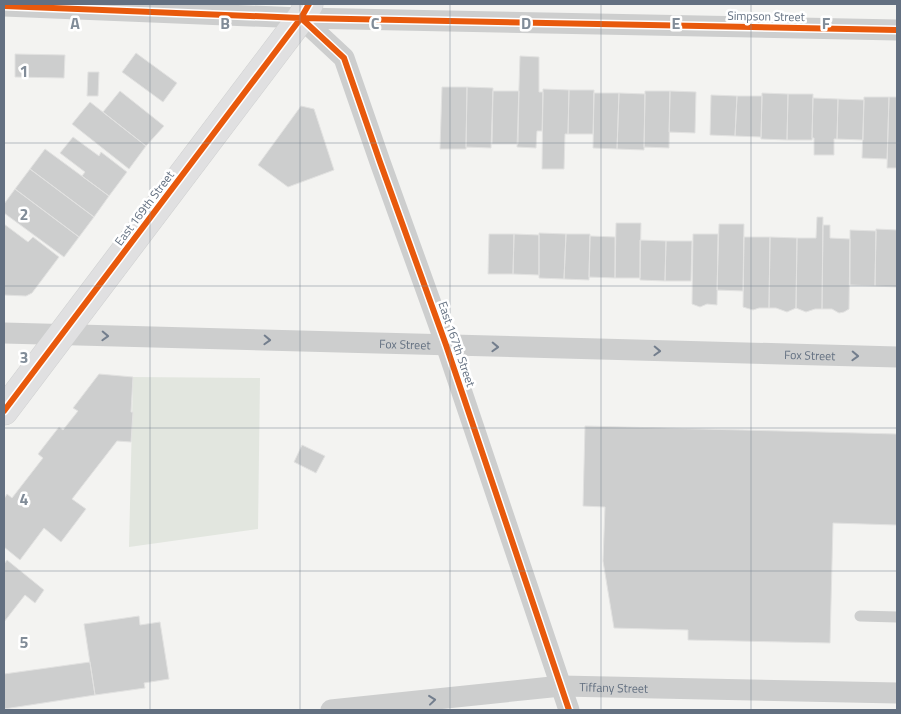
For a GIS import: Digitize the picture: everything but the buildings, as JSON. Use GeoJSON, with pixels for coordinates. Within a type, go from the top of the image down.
{"type":"FeatureCollection","features":[{"type":"Feature","properties":{"kind":"street","name":"Simpson Street"},"geometry":{"type":"LineString","coordinates":[[4,6],[305,11],[897,30]]}},
{"type":"Feature","properties":{"kind":"street","name":"East 169th Street"},"geometry":{"type":"LineString","coordinates":[[4,411],[305,11]]}},
{"type":"Feature","properties":{"kind":"street","name":"East 167th Street"},"geometry":{"type":"LineString","coordinates":[[305,11],[344,58],[446,345],[569,710]]}},
{"type":"Feature","properties":{"kind":"street","name":"Fox Street"},"geometry":{"type":"LineString","coordinates":[[4,333],[897,357]]}},
{"type":"Feature","properties":{"kind":"street","name":"Tiffany Street"},"geometry":{"type":"LineString","coordinates":[[331,710],[562,686],[897,693]]}},
{"type":"Feature","properties":{"kind":"lane"},"geometry":{"type":"LineString","coordinates":[[860,616],[897,617]]}},
{"type":"Feature","properties":{"kind":"shaded area"},"geometry":{"type":"Polygon","coordinates":[[[133,377],[260,378],[258,529],[129,547],[133,377]]]}},
{"type":"Feature","properties":{"kind":"cycle path"},"geometry":{"type":"LineString","coordinates":[[4,411],[301,18],[309,4]]}},
{"type":"Feature","properties":{"kind":"cycle path"},"geometry":{"type":"LineString","coordinates":[[4,6],[301,18],[897,30]]}},
{"type":"Feature","properties":{"kind":"cycle path"},"geometry":{"type":"LineString","coordinates":[[301,18],[344,58],[446,345],[569,710]]}}]}
